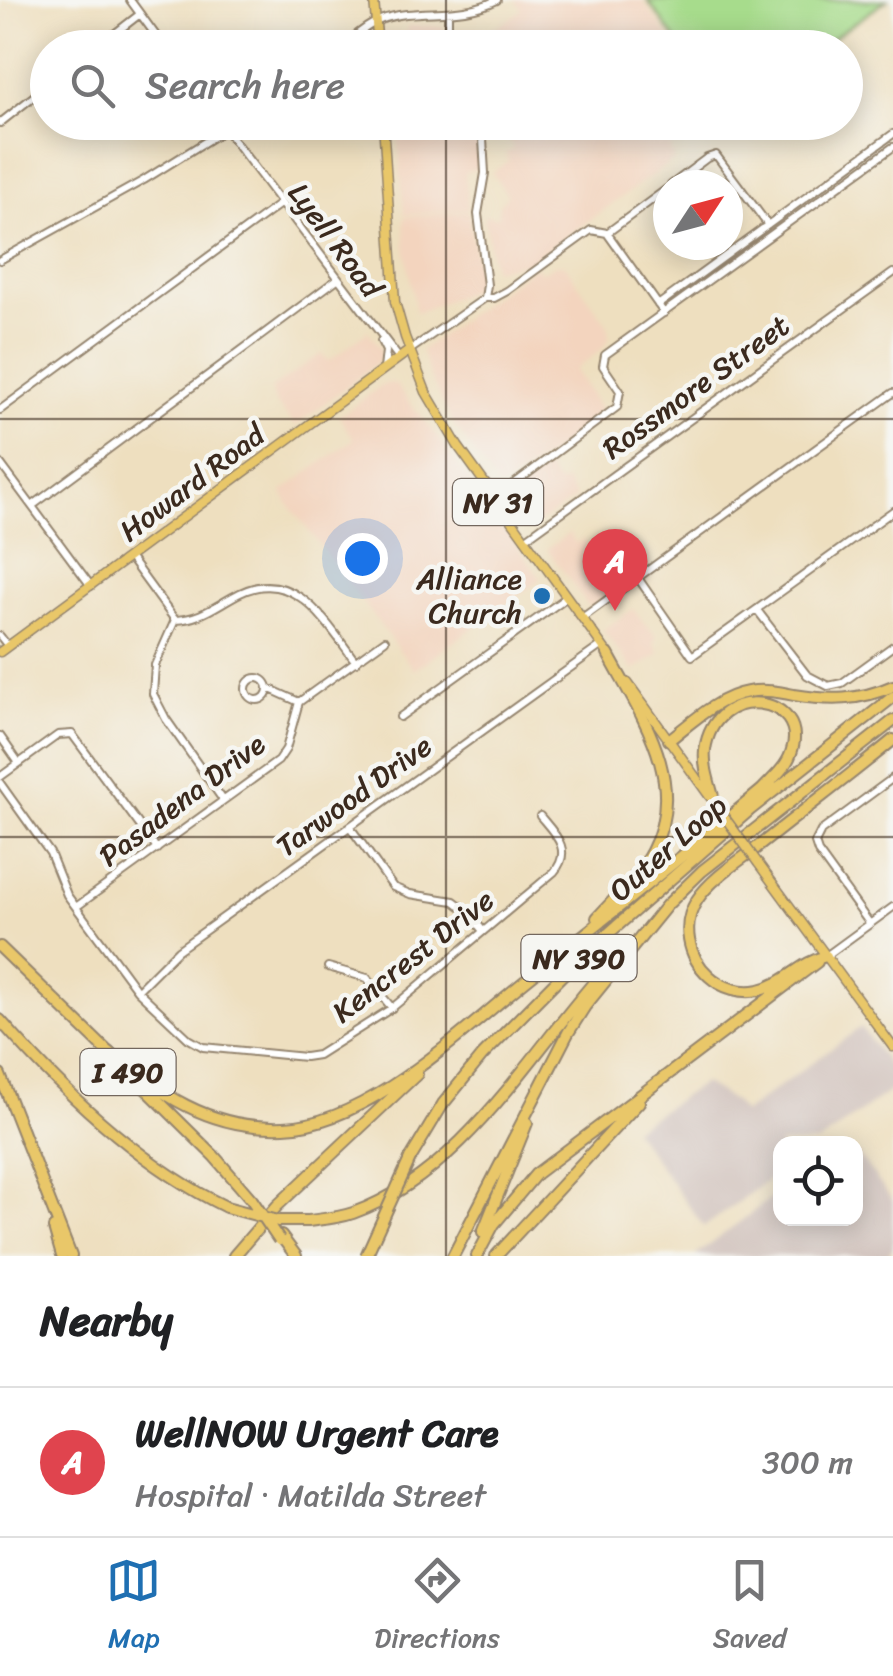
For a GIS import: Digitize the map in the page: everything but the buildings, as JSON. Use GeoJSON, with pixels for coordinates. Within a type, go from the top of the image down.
{"type":"FeatureCollection","features":[{"type":"Feature","properties":{"kind":"highway"},"geometry":{"type":"LineString","coordinates":[[574,943],[651,854],[666,802],[665,775],[655,746],[605,650]]}},
{"type":"Feature","properties":{"kind":"highway"},"geometry":{"type":"LineString","coordinates":[[669,740],[716,706],[746,692],[760,690],[842,700],[863,698],[893,686]]}},
{"type":"Feature","properties":{"kind":"highway","name":"Outer Loop"},"geometry":{"type":"LineString","coordinates":[[366,1256],[410,1158],[443,1104],[482,1056],[569,968],[779,787],[893,697]]}},
{"type":"Feature","properties":{"kind":"highway"},"geometry":{"type":"LineString","coordinates":[[102,1047],[187,1109],[228,1123],[289,1128],[351,1109],[388,1088],[446,1045],[762,790],[791,755],[794,741],[785,716],[774,707],[761,702],[740,703],[716,722],[705,750],[715,804]]}},
{"type":"Feature","properties":{"kind":"highway","name":"Outer Loop"},"geometry":{"type":"LineString","coordinates":[[453,1256],[587,1003],[667,905],[736,842],[893,721]]}},
{"type":"Feature","properties":{"kind":"highway"},"geometry":{"type":"LineString","coordinates":[[826,956],[809,960],[761,990],[730,989],[716,982],[697,962],[688,938],[692,913],[700,896],[738,862],[893,740]]}},
{"type":"Feature","properties":{"kind":"highway"},"geometry":{"type":"LineString","coordinates":[[762,790],[779,787]]}},
{"type":"Feature","properties":{"kind":"highway"},"geometry":{"type":"LineString","coordinates":[[0,1020],[58,1082],[175,1179],[226,1207],[278,1221],[308,1222],[351,1214],[438,1162],[496,1103],[586,988],[667,905]]}},
{"type":"Feature","properties":{"kind":"highway","name":"I 490"},"geometry":{"type":"LineString","coordinates":[[0,947],[214,1156],[292,1256]]}},
{"type":"Feature","properties":{"kind":"highway"},"geometry":{"type":"LineString","coordinates":[[475,1256],[494,1224],[536,1174],[826,956]]}},
{"type":"Feature","properties":{"kind":"highway"},"geometry":{"type":"LineString","coordinates":[[230,1256],[446,1045]]}},
{"type":"Feature","properties":{"kind":"highway"},"geometry":{"type":"LineString","coordinates":[[475,1256],[552,1064]]}},
{"type":"Feature","properties":{"kind":"highway"},"geometry":{"type":"LineString","coordinates":[[496,1256],[623,1116],[672,1071]]}},
{"type":"Feature","properties":{"kind":"highway"},"geometry":{"type":"LineString","coordinates":[[0,1075],[72,1256]]}},
{"type":"Feature","properties":{"kind":"highway"},"geometry":{"type":"LineString","coordinates":[[31,1155],[62,1256]]}},
{"type":"Feature","properties":{"kind":"main road"},"geometry":{"type":"LineString","coordinates":[[374,0],[377,30]]}},
{"type":"Feature","properties":{"kind":"main road","name":"NY 31"},"geometry":{"type":"LineString","coordinates":[[384,140],[395,302],[410,350],[440,418],[893,1047]]}},
{"type":"Feature","properties":{"kind":"main road","name":"Howard Road"},"geometry":{"type":"LineString","coordinates":[[4,649],[410,350]]}},
{"type":"Feature","properties":{"kind":"street"},"geometry":{"type":"LineString","coordinates":[[130,0],[151,30]]}},
{"type":"Feature","properties":{"kind":"street"},"geometry":{"type":"LineString","coordinates":[[364,30],[376,21],[396,16],[448,14],[478,9],[497,0]]}},
{"type":"Feature","properties":{"kind":"street"},"geometry":{"type":"LineString","coordinates":[[119,30],[140,14]]}},
{"type":"Feature","properties":{"kind":"street"},"geometry":{"type":"LineString","coordinates":[[448,14],[448,30]]}},
{"type":"Feature","properties":{"kind":"street"},"geometry":{"type":"LineString","coordinates":[[0,123],[30,99]]}},
{"type":"Feature","properties":{"kind":"street"},"geometry":{"type":"LineString","coordinates":[[658,305],[893,134]]}},
{"type":"Feature","properties":{"kind":"street"},"geometry":{"type":"LineString","coordinates":[[0,260],[209,140]]}},
{"type":"Feature","properties":{"kind":"street","name":"Lyell Road"},"geometry":{"type":"LineString","coordinates":[[233,140],[398,358]]}},
{"type":"Feature","properties":{"kind":"street"},"geometry":{"type":"LineString","coordinates":[[483,140],[485,173],[478,214],[488,285],[485,298]]}},
{"type":"Feature","properties":{"kind":"street"},"geometry":{"type":"LineString","coordinates":[[495,498],[618,407],[620,391],[602,366],[602,360],[893,146]]}},
{"type":"Feature","properties":{"kind":"street"},"geometry":{"type":"LineString","coordinates":[[691,170],[716,155],[727,170]]}},
{"type":"Feature","properties":{"kind":"street"},"geometry":{"type":"LineString","coordinates":[[743,191],[768,225]]}},
{"type":"Feature","properties":{"kind":"street"},"geometry":{"type":"LineString","coordinates":[[410,350],[485,298],[500,296],[591,230],[607,232],[653,198]]}},
{"type":"Feature","properties":{"kind":"street"},"geometry":{"type":"LineString","coordinates":[[0,410],[280,204]]}},
{"type":"Feature","properties":{"kind":"street"},"geometry":{"type":"LineString","coordinates":[[607,232],[664,313]]}},
{"type":"Feature","properties":{"kind":"street","name":"Rossmore Street"},"geometry":{"type":"LineString","coordinates":[[525,539],[893,273]]}},
{"type":"Feature","properties":{"kind":"street"},"geometry":{"type":"LineString","coordinates":[[32,506],[336,280]]}},
{"type":"Feature","properties":{"kind":"street","name":"Lyell Road"},"geometry":{"type":"LineString","coordinates":[[378,335],[386,351],[384,369]]}},
{"type":"Feature","properties":{"kind":"street"},"geometry":{"type":"LineString","coordinates":[[582,618],[893,393]]}},
{"type":"Feature","properties":{"kind":"street"},"geometry":{"type":"LineString","coordinates":[[0,463],[90,586]]}},
{"type":"Feature","properties":{"kind":"street"},"geometry":{"type":"LineString","coordinates":[[638,578],[692,656],[893,512]]}},
{"type":"Feature","properties":{"kind":"street"},"geometry":{"type":"LineString","coordinates":[[129,558],[175,620]]}},
{"type":"Feature","properties":{"kind":"street"},"geometry":{"type":"LineString","coordinates":[[175,620],[200,617],[255,587],[283,588],[311,604],[356,662]]}},
{"type":"Feature","properties":{"kind":"street"},"geometry":{"type":"LineString","coordinates":[[400,717],[567,597]]}},
{"type":"Feature","properties":{"kind":"street"},"geometry":{"type":"LineString","coordinates":[[757,610],[807,675],[828,686],[842,682],[893,646]]}},
{"type":"Feature","properties":{"kind":"street"},"geometry":{"type":"LineString","coordinates":[[175,620],[155,665],[153,694],[166,719],[224,800]]}},
{"type":"Feature","properties":{"kind":"street"},"geometry":{"type":"LineString","coordinates":[[0,636],[4,649]]}},
{"type":"Feature","properties":{"kind":"street"},"geometry":{"type":"LineString","coordinates":[[268,688],[298,702],[385,640]]}},
{"type":"Feature","properties":{"kind":"street","name":"Tarwood Drive"},"geometry":{"type":"LineString","coordinates":[[137,990],[178,950],[605,650]]}},
{"type":"Feature","properties":{"kind":"street","name":"Pasadena Drive"},"geometry":{"type":"LineString","coordinates":[[76,907],[283,755],[298,702]]}},
{"type":"Feature","properties":{"kind":"street"},"geometry":{"type":"LineString","coordinates":[[0,780],[58,735],[72,734],[157,849]]}},
{"type":"Feature","properties":{"kind":"street"},"geometry":{"type":"LineString","coordinates":[[0,736],[19,762]]}},
{"type":"Feature","properties":{"kind":"street"},"geometry":{"type":"LineString","coordinates":[[870,924],[815,843],[821,831],[893,778]]}},
{"type":"Feature","properties":{"kind":"street","name":"Kencrest Drive"},"geometry":{"type":"LineString","coordinates":[[0,780],[50,853],[61,883],[76,907],[137,990],[196,1044],[305,1058],[318,1055],[392,1008],[560,866],[562,846],[540,816]]}},
{"type":"Feature","properties":{"kind":"street"},"geometry":{"type":"LineString","coordinates":[[350,827],[394,887],[401,892],[460,904],[484,931]]}},
{"type":"Feature","properties":{"kind":"street"},"geometry":{"type":"LineString","coordinates":[[826,956],[893,907]]}},
{"type":"Feature","properties":{"kind":"street"},"geometry":{"type":"LineString","coordinates":[[328,967],[367,978],[392,1008]]}},
{"type":"Feature","properties":{"kind":"shaded area"},"geometry":{"type":"Polygon","coordinates":[[[515,0],[642,0],[664,30],[494,30],[522,10],[515,0]]]}},
{"type":"Feature","properties":{"kind":"shaded area"},"geometry":{"type":"Polygon","coordinates":[[[407,26],[443,26],[443,30],[407,30],[407,26]]]}},
{"type":"Feature","properties":{"kind":"shaded area"},"geometry":{"type":"Polygon","coordinates":[[[398,140],[479,140],[481,167],[465,172],[468,209],[404,215],[398,140]]]}},
{"type":"Feature","properties":{"kind":"shaded area"},"geometry":{"type":"Polygon","coordinates":[[[508,140],[672,140],[670,150],[675,159],[653,170],[653,175],[531,262],[493,269],[484,215],[498,217],[499,205],[508,195],[492,173],[509,160],[505,154],[514,148],[508,140]]]}},
{"type":"Feature","properties":{"kind":"shaded area"},"geometry":{"type":"Polygon","coordinates":[[[468,211],[481,287],[416,313],[404,217],[468,211]]]}},
{"type":"Feature","properties":{"kind":"shaded area"},"geometry":{"type":"Polygon","coordinates":[[[556,264],[565,265],[609,327],[609,340],[575,370],[603,415],[511,482],[498,487],[451,420],[421,350],[535,266],[541,273],[556,264]]]}},
{"type":"Feature","properties":{"kind":"shaded area"},"geometry":{"type":"Polygon","coordinates":[[[368,331],[382,351],[382,359],[295,426],[276,403],[271,389],[321,354],[329,361],[368,331]]]}},
{"type":"Feature","properties":{"kind":"shaded area"},"geometry":{"type":"Polygon","coordinates":[[[390,383],[396,385],[444,446],[541,579],[414,670],[287,502],[283,491],[354,439],[339,417],[390,383]]]}},
{"type":"Feature","properties":{"kind":"shaded area"},"geometry":{"type":"Polygon","coordinates":[[[545,465],[559,485],[565,481],[576,498],[530,529],[505,498],[545,465]]]}},
{"type":"Feature","properties":{"kind":"shaded area"},"geometry":{"type":"Polygon","coordinates":[[[569,533],[576,543],[583,539],[591,550],[600,543],[630,579],[589,607],[547,549],[569,533]]]}},
{"type":"Feature","properties":{"kind":"shaded area"},"geometry":{"type":"Polygon","coordinates":[[[633,609],[657,637],[654,643],[660,653],[634,671],[603,630],[633,609]]]}},
{"type":"Feature","properties":{"kind":"shaded area"},"geometry":{"type":"Polygon","coordinates":[[[861,1027],[893,1072],[893,1089],[828,1136],[773,1136],[773,1176],[704,1227],[633,1129],[703,1083],[733,1101],[743,1113],[861,1027]]]}},
{"type":"Feature","properties":{"kind":"shaded area"},"geometry":{"type":"Polygon","coordinates":[[[863,1161],[893,1201],[893,1248],[886,1256],[695,1256],[773,1196],[773,1226],[863,1226],[863,1161]]]}},
{"type":"Feature","properties":{"kind":"green space"},"geometry":{"type":"Polygon","coordinates":[[[647,0],[887,0],[844,30],[669,30],[647,0]]]}},
{"type":"Feature","properties":{"kind":"place","name":"Alliance Church"},"geometry":{"type":"Point","coordinates":[542,596]}},
{"type":"Feature","properties":{"kind":"place","name":"WellNOW Urgent Care"},"geometry":{"type":"Point","coordinates":[615,611]}}]}
